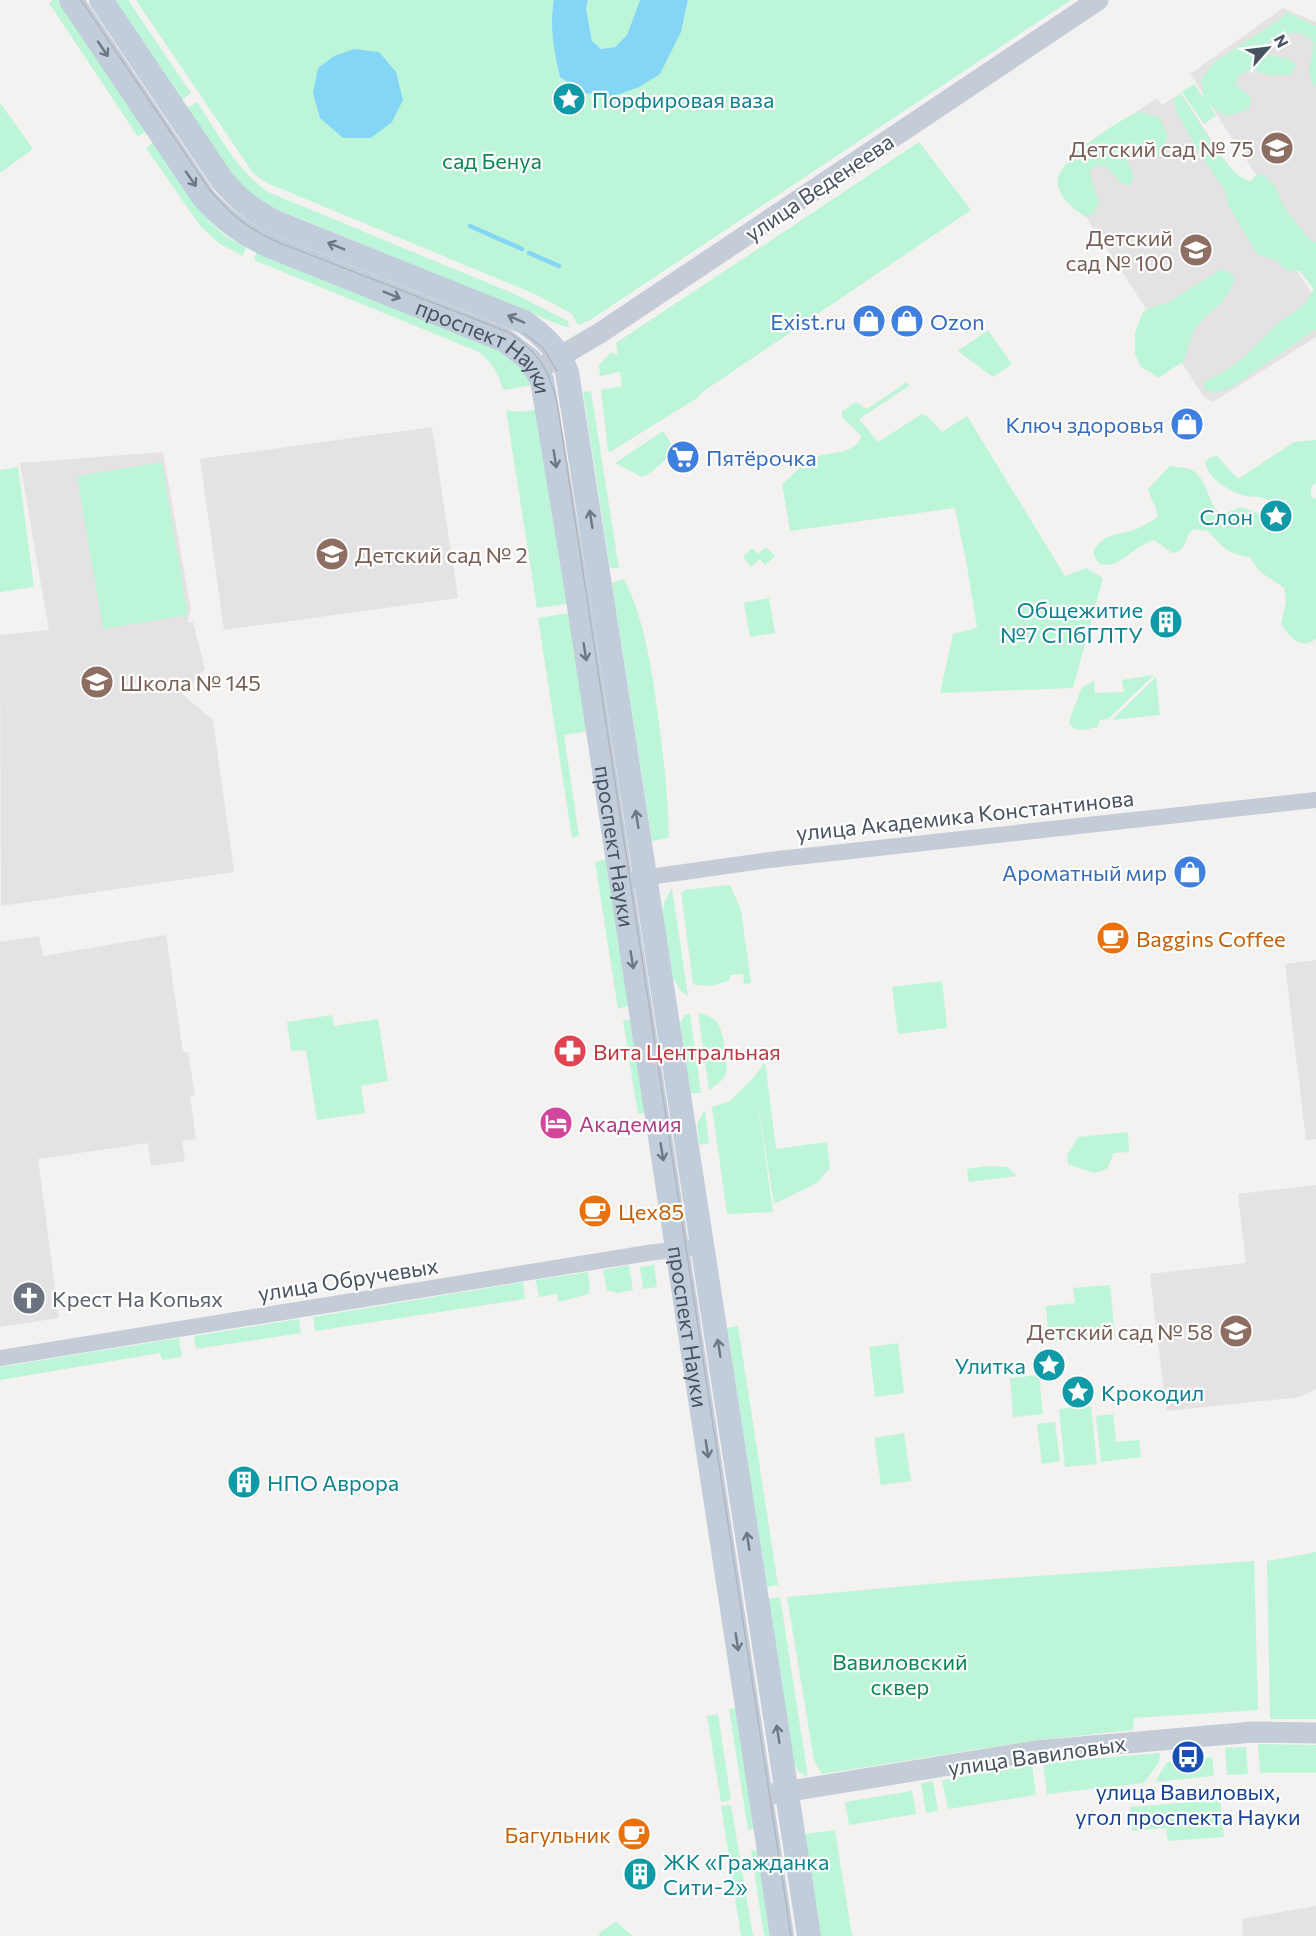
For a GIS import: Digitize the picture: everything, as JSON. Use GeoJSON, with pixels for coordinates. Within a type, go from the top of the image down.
{"type":"FeatureCollection","features":[{"type":"Feature","properties":{"kind":"main road","name":"проспект Науки"},"geometry":{"type":"LineString","coordinates":[[70,0],[204,198],[237,230],[270,246],[504,340],[524,354],[537,370],[545,391],[782,1936]]}},
{"type":"Feature","properties":{"kind":"main road","name":"проспект Науки"},"geometry":{"type":"LineString","coordinates":[[101,0],[222,180],[237,198],[254,211],[275,222],[524,322],[543,335],[561,356],[571,388],[809,1936]]}},
{"type":"Feature","properties":{"kind":"street","name":"улица Веденеева"},"geometry":{"type":"LineString","coordinates":[[537,370],[610,326],[1098,0]]}},
{"type":"Feature","properties":{"kind":"street","name":"улица Академика Константинова"},"geometry":{"type":"LineString","coordinates":[[620,881],[781,859],[1316,800]]}},
{"type":"Feature","properties":{"kind":"street","name":"улица Обручевых"},"geometry":{"type":"LineString","coordinates":[[0,1358],[703,1246]]}},
{"type":"Feature","properties":{"kind":"street","name":"улица Вавиловых"},"geometry":{"type":"LineString","coordinates":[[760,1796],[1035,1751],[1241,1733],[1316,1733]]}},
{"type":"Feature","properties":{"kind":"shaded area","name":"Детский сад № 75"},"geometry":{"type":"Polygon","coordinates":[[[1283,8],[1316,22],[1316,266],[1190,74],[1283,8]]]}},
{"type":"Feature","properties":{"kind":"shaded area","name":"Детский сад № 100"},"geometry":{"type":"Polygon","coordinates":[[[1181,93],[1316,300],[1316,337],[1213,402],[1204,397],[1090,223],[1067,181],[1073,154],[1157,98],[1162,105],[1181,93]]]}},
{"type":"Feature","properties":{"kind":"shaded area","name":"Детский сад № 2"},"geometry":{"type":"Polygon","coordinates":[[[432,427],[458,598],[224,630],[200,459],[432,427]]]}},
{"type":"Feature","properties":{"kind":"shaded area","name":"Школа № 145"},"geometry":{"type":"Polygon","coordinates":[[[163,452],[191,610],[187,622],[193,622],[205,669],[182,694],[213,720],[234,872],[1,906],[0,635],[49,630],[20,463],[163,452]]]}},
{"type":"Feature","properties":{"kind":"shaded area"},"geometry":{"type":"Polygon","coordinates":[[[166,935],[183,1052],[188,1052],[195,1095],[190,1096],[196,1139],[182,1141],[185,1161],[151,1166],[148,1143],[38,1159],[59,1318],[0,1327],[0,942],[39,936],[43,956],[166,935]]]}},
{"type":"Feature","properties":{"kind":"shaded area"},"geometry":{"type":"Polygon","coordinates":[[[1316,960],[1316,1139],[1306,1140],[1285,964],[1316,960]]]}},
{"type":"Feature","properties":{"kind":"shaded area","name":"Детский сад № 58"},"geometry":{"type":"Polygon","coordinates":[[[1316,1185],[1316,1389],[1300,1397],[1166,1411],[1150,1274],[1246,1263],[1238,1194],[1316,1185]]]}},
{"type":"Feature","properties":{"kind":"shaded area"},"geometry":{"type":"Polygon","coordinates":[[[1316,1906],[1316,1936],[1243,1936],[1242,1919],[1316,1906]]]}},
{"type":"Feature","properties":{"kind":"green space"},"geometry":{"type":"Polygon","coordinates":[[[58,0],[146,131],[138,137],[49,3],[58,0]]]}},
{"type":"Feature","properties":{"kind":"green space"},"geometry":{"type":"Polygon","coordinates":[[[114,0],[128,0],[191,93],[182,100],[114,0]]]}},
{"type":"Feature","properties":{"kind":"green space","name":"сад Бенуа"},"geometry":{"type":"Polygon","coordinates":[[[136,0],[554,0],[552,29],[560,77],[681,32],[688,0],[1071,0],[590,320],[578,325],[572,314],[535,294],[267,183],[253,173],[136,0]]]}},
{"type":"Feature","properties":{"kind":"green space"},"geometry":{"type":"Polygon","coordinates":[[[588,0],[640,0],[627,35],[615,47],[601,49],[592,41],[586,9],[588,0]]]}},
{"type":"Feature","properties":{"kind":"green space"},"geometry":{"type":"Polygon","coordinates":[[[1287,12],[1316,26],[1316,86],[1313,85],[1309,71],[1314,43],[1302,34],[1283,35],[1264,45],[1267,55],[1288,58],[1296,65],[1290,75],[1269,75],[1249,69],[1240,75],[1235,84],[1250,97],[1250,107],[1228,115],[1208,104],[1216,116],[1204,124],[1182,92],[1194,84],[1204,98],[1201,80],[1212,64],[1287,12]]]}},
{"type":"Feature","properties":{"kind":"green space"},"geometry":{"type":"Polygon","coordinates":[[[1180,95],[1233,170],[1242,178],[1251,181],[1261,173],[1273,183],[1286,210],[1310,240],[1316,243],[1316,329],[1232,387],[1218,392],[1204,389],[1203,382],[1241,360],[1278,323],[1303,306],[1314,289],[1300,271],[1286,270],[1275,259],[1261,256],[1255,251],[1228,205],[1225,190],[1200,155],[1177,113],[1173,99],[1180,95]]]}},
{"type":"Feature","properties":{"kind":"green space"},"geometry":{"type":"Polygon","coordinates":[[[197,102],[237,162],[268,192],[517,295],[568,321],[569,327],[257,201],[231,174],[187,108],[197,102]]]}},
{"type":"Feature","properties":{"kind":"green space"},"geometry":{"type":"Polygon","coordinates":[[[0,103],[33,149],[0,173],[0,103]]]}},
{"type":"Feature","properties":{"kind":"green space"},"geometry":{"type":"Polygon","coordinates":[[[1138,112],[1159,117],[1168,135],[1162,156],[1144,147],[1133,148],[1126,157],[1134,176],[1130,186],[1120,182],[1106,166],[1096,165],[1089,172],[1099,202],[1095,212],[1086,217],[1062,196],[1058,186],[1059,176],[1065,165],[1088,143],[1138,112]]]}},
{"type":"Feature","properties":{"kind":"green space"},"geometry":{"type":"Polygon","coordinates":[[[154,142],[208,220],[225,236],[246,247],[243,256],[220,244],[201,227],[146,148],[154,142]]]}},
{"type":"Feature","properties":{"kind":"green space"},"geometry":{"type":"Polygon","coordinates":[[[919,142],[971,210],[701,393],[699,397],[610,452],[608,450],[601,390],[622,386],[620,372],[600,376],[599,365],[611,352],[618,356],[616,343],[919,142]]]}},
{"type":"Feature","properties":{"kind":"green space"},"geometry":{"type":"Polygon","coordinates":[[[257,251],[509,354],[520,362],[533,385],[503,390],[494,369],[479,352],[254,260],[257,251]]]}},
{"type":"Feature","properties":{"kind":"green space"},"geometry":{"type":"Polygon","coordinates":[[[1222,269],[1234,275],[1233,284],[1225,298],[1194,331],[1184,362],[1159,378],[1141,367],[1135,354],[1135,333],[1143,312],[1153,306],[1167,303],[1222,269]]]}},
{"type":"Feature","properties":{"kind":"green space"},"geometry":{"type":"Polygon","coordinates":[[[988,330],[1012,364],[993,377],[958,351],[988,330]]]}},
{"type":"Feature","properties":{"kind":"green space"},"geometry":{"type":"Polygon","coordinates":[[[907,382],[909,386],[859,419],[878,442],[922,414],[942,432],[967,416],[1065,576],[1086,568],[1103,578],[1073,688],[940,693],[953,634],[977,628],[955,508],[790,531],[782,484],[812,459],[849,449],[858,442],[861,436],[842,417],[842,411],[856,402],[867,409],[907,382]]]}},
{"type":"Feature","properties":{"kind":"green space"},"geometry":{"type":"Polygon","coordinates":[[[591,391],[619,568],[610,568],[583,392],[591,391]]]}},
{"type":"Feature","properties":{"kind":"green space"},"geometry":{"type":"Polygon","coordinates":[[[538,409],[567,604],[537,608],[506,410],[523,412],[538,409]]]}},
{"type":"Feature","properties":{"kind":"green space"},"geometry":{"type":"Polygon","coordinates":[[[663,431],[675,450],[653,471],[642,477],[615,463],[663,431]]]}},
{"type":"Feature","properties":{"kind":"green space"},"geometry":{"type":"Polygon","coordinates":[[[1316,440],[1316,483],[1311,487],[1311,497],[1316,499],[1316,639],[1311,642],[1305,644],[1296,641],[1281,624],[1286,602],[1284,588],[1259,571],[1250,557],[1226,549],[1208,531],[1193,529],[1181,550],[1177,552],[1172,553],[1154,540],[1112,564],[1104,565],[1098,561],[1093,552],[1097,545],[1107,537],[1139,528],[1157,517],[1148,489],[1170,466],[1187,468],[1195,473],[1204,484],[1216,510],[1221,515],[1242,507],[1263,515],[1270,514],[1275,508],[1269,500],[1242,495],[1225,487],[1210,473],[1205,462],[1210,457],[1217,456],[1238,479],[1294,442],[1316,440]]]}},
{"type":"Feature","properties":{"kind":"green space"},"geometry":{"type":"Polygon","coordinates":[[[162,462],[188,615],[103,629],[77,476],[162,462]]]}},
{"type":"Feature","properties":{"kind":"green space"},"geometry":{"type":"Polygon","coordinates":[[[18,467],[34,587],[0,592],[0,470],[18,467]]]}},
{"type":"Feature","properties":{"kind":"green space"},"geometry":{"type":"Polygon","coordinates":[[[766,547],[775,556],[765,565],[760,559],[751,567],[743,557],[752,548],[758,554],[766,547]]]}},
{"type":"Feature","properties":{"kind":"green space"},"geometry":{"type":"Polygon","coordinates":[[[624,579],[637,610],[646,642],[663,757],[669,838],[652,841],[612,583],[624,579]]]}},
{"type":"Feature","properties":{"kind":"green space"},"geometry":{"type":"Polygon","coordinates":[[[769,598],[775,633],[750,637],[744,603],[769,598]]]}},
{"type":"Feature","properties":{"kind":"green space"},"geometry":{"type":"Polygon","coordinates":[[[569,613],[588,731],[564,735],[579,836],[572,838],[538,618],[569,613]]]}},
{"type":"Feature","properties":{"kind":"green space"},"geometry":{"type":"Polygon","coordinates":[[[1154,675],[1108,719],[1100,720],[1098,727],[1074,729],[1069,723],[1082,687],[1094,681],[1095,693],[1124,692],[1122,680],[1154,675]]]}},
{"type":"Feature","properties":{"kind":"green space"},"geometry":{"type":"Polygon","coordinates":[[[1156,677],[1160,715],[1112,720],[1156,677]]]}},
{"type":"Feature","properties":{"kind":"green space"},"geometry":{"type":"Polygon","coordinates":[[[607,859],[630,1005],[618,1009],[595,862],[607,859]]]}},
{"type":"Feature","properties":{"kind":"green space"},"geometry":{"type":"Polygon","coordinates":[[[730,885],[741,910],[751,983],[744,984],[743,974],[730,975],[730,980],[712,986],[695,985],[681,893],[685,890],[730,885]]]}},
{"type":"Feature","properties":{"kind":"green space"},"geometry":{"type":"Polygon","coordinates":[[[672,888],[688,996],[681,991],[673,978],[662,912],[672,888]]]}},
{"type":"Feature","properties":{"kind":"green space"},"geometry":{"type":"Polygon","coordinates":[[[942,981],[947,1028],[898,1034],[892,987],[942,981]]]}},
{"type":"Feature","properties":{"kind":"green space"},"geometry":{"type":"Polygon","coordinates":[[[698,1013],[710,1017],[719,1025],[726,1053],[725,1075],[709,1090],[698,1013]]]}},
{"type":"Feature","properties":{"kind":"green space"},"geometry":{"type":"Polygon","coordinates":[[[690,1014],[701,1093],[690,1093],[680,1023],[685,1015],[690,1014]]]}},
{"type":"Feature","properties":{"kind":"green space"},"geometry":{"type":"Polygon","coordinates":[[[332,1015],[334,1026],[378,1019],[388,1081],[361,1086],[365,1113],[317,1120],[306,1050],[291,1051],[287,1022],[332,1015]]]}},
{"type":"Feature","properties":{"kind":"green space"},"geometry":{"type":"Polygon","coordinates":[[[632,1019],[645,1113],[638,1114],[623,1021],[632,1019]]]}},
{"type":"Feature","properties":{"kind":"green space"},"geometry":{"type":"Polygon","coordinates":[[[765,1062],[776,1149],[827,1142],[830,1168],[817,1183],[774,1204],[757,1099],[773,1212],[727,1214],[712,1107],[730,1101],[754,1077],[765,1062]]]}},
{"type":"Feature","properties":{"kind":"green space"},"geometry":{"type":"Polygon","coordinates":[[[705,1110],[709,1143],[699,1145],[697,1124],[705,1110]]]}},
{"type":"Feature","properties":{"kind":"green space"},"geometry":{"type":"Polygon","coordinates":[[[1128,1132],[1129,1152],[1114,1153],[1107,1169],[1094,1173],[1068,1164],[1067,1155],[1078,1137],[1128,1132]]]}},
{"type":"Feature","properties":{"kind":"green space"},"geometry":{"type":"Polygon","coordinates":[[[988,1166],[1007,1167],[1017,1176],[969,1182],[967,1169],[988,1166]]]}},
{"type":"Feature","properties":{"kind":"green space"},"geometry":{"type":"Polygon","coordinates":[[[629,1265],[633,1290],[617,1293],[607,1290],[603,1270],[629,1265]]]}},
{"type":"Feature","properties":{"kind":"green space"},"geometry":{"type":"Polygon","coordinates":[[[654,1265],[657,1287],[643,1289],[640,1267],[654,1265]]]}},
{"type":"Feature","properties":{"kind":"green space"},"geometry":{"type":"Polygon","coordinates":[[[588,1272],[590,1289],[588,1294],[558,1302],[557,1294],[539,1297],[536,1280],[588,1272]]]}},
{"type":"Feature","properties":{"kind":"green space"},"geometry":{"type":"Polygon","coordinates":[[[523,1282],[525,1299],[315,1331],[313,1317],[523,1282]]]}},
{"type":"Feature","properties":{"kind":"green space"},"geometry":{"type":"Polygon","coordinates":[[[1110,1285],[1115,1336],[1049,1342],[1046,1306],[1075,1303],[1073,1288],[1110,1285]]]}},
{"type":"Feature","properties":{"kind":"green space"},"geometry":{"type":"Polygon","coordinates":[[[299,1319],[301,1333],[196,1349],[194,1336],[299,1319]]]}},
{"type":"Feature","properties":{"kind":"green space"},"geometry":{"type":"Polygon","coordinates":[[[738,1326],[778,1585],[767,1587],[727,1328],[738,1326]]]}},
{"type":"Feature","properties":{"kind":"green space"},"geometry":{"type":"Polygon","coordinates":[[[179,1338],[182,1357],[162,1360],[160,1353],[0,1380],[0,1367],[179,1338]]]}},
{"type":"Feature","properties":{"kind":"green space"},"geometry":{"type":"Polygon","coordinates":[[[898,1343],[904,1393],[875,1397],[869,1347],[898,1343]]]}},
{"type":"Feature","properties":{"kind":"green space"},"geometry":{"type":"Polygon","coordinates":[[[1039,1375],[1043,1414],[1013,1417],[1010,1378],[1039,1375]]]}},
{"type":"Feature","properties":{"kind":"green space"},"geometry":{"type":"Polygon","coordinates":[[[1091,1406],[1097,1464],[1065,1467],[1059,1409],[1091,1406]]]}},
{"type":"Feature","properties":{"kind":"green space"},"geometry":{"type":"Polygon","coordinates":[[[1113,1414],[1116,1442],[1139,1440],[1141,1457],[1101,1462],[1096,1416],[1113,1414]]]}},
{"type":"Feature","properties":{"kind":"green space"},"geometry":{"type":"Polygon","coordinates":[[[1055,1422],[1060,1461],[1042,1464],[1037,1424],[1055,1422]]]}},
{"type":"Feature","properties":{"kind":"green space"},"geometry":{"type":"Polygon","coordinates":[[[904,1433],[911,1481],[881,1485],[874,1438],[904,1433]]]}},
{"type":"Feature","properties":{"kind":"green space"},"geometry":{"type":"Polygon","coordinates":[[[1316,1552],[1316,1719],[1270,1719],[1267,1561],[1316,1552]]]}},
{"type":"Feature","properties":{"kind":"green space","name":"Вавиловский сквер"},"geometry":{"type":"Polygon","coordinates":[[[1254,1561],[1258,1710],[1134,1718],[1133,1730],[1031,1741],[822,1774],[814,1760],[787,1597],[951,1582],[1254,1561]]]}},
{"type":"Feature","properties":{"kind":"green space"},"geometry":{"type":"Polygon","coordinates":[[[780,1597],[808,1777],[799,1772],[793,1763],[768,1599],[780,1597]]]}},
{"type":"Feature","properties":{"kind":"green space"},"geometry":{"type":"Polygon","coordinates":[[[736,1708],[755,1829],[748,1830],[729,1709],[736,1708]]]}},
{"type":"Feature","properties":{"kind":"green space"},"geometry":{"type":"Polygon","coordinates":[[[718,1714],[731,1800],[721,1802],[707,1716],[718,1714]]]}},
{"type":"Feature","properties":{"kind":"green space"},"geometry":{"type":"Polygon","coordinates":[[[1258,1744],[1316,1745],[1316,1773],[1260,1773],[1258,1744]]]}},
{"type":"Feature","properties":{"kind":"green space"},"geometry":{"type":"Polygon","coordinates":[[[1246,1747],[1248,1774],[1227,1775],[1225,1748],[1246,1747]]]}},
{"type":"Feature","properties":{"kind":"green space"},"geometry":{"type":"Polygon","coordinates":[[[1160,1753],[1159,1762],[1144,1783],[1047,1794],[1043,1763],[1160,1753]]]}},
{"type":"Feature","properties":{"kind":"green space"},"geometry":{"type":"Polygon","coordinates":[[[1212,1757],[1214,1776],[1155,1782],[1167,1762],[1212,1757]]]}},
{"type":"Feature","properties":{"kind":"green space"},"geometry":{"type":"Polygon","coordinates":[[[1032,1765],[1036,1795],[948,1809],[942,1780],[1032,1765]]]}},
{"type":"Feature","properties":{"kind":"green space"},"geometry":{"type":"Polygon","coordinates":[[[933,1781],[938,1811],[926,1813],[921,1783],[933,1781]]]}},
{"type":"Feature","properties":{"kind":"green space"},"geometry":{"type":"Polygon","coordinates":[[[912,1791],[916,1814],[849,1825],[845,1802],[912,1791]]]}},
{"type":"Feature","properties":{"kind":"green space"},"geometry":{"type":"Polygon","coordinates":[[[1220,1800],[1224,1837],[1168,1841],[1166,1828],[1132,1831],[1130,1807],[1220,1800]]]}},
{"type":"Feature","properties":{"kind":"green space"},"geometry":{"type":"Polygon","coordinates":[[[731,1805],[753,1936],[741,1936],[721,1806],[731,1805]]]}},
{"type":"Feature","properties":{"kind":"green space"},"geometry":{"type":"Polygon","coordinates":[[[835,1830],[852,1936],[820,1936],[805,1834],[835,1830]]]}},
{"type":"Feature","properties":{"kind":"green space"},"geometry":{"type":"Polygon","coordinates":[[[759,1850],[771,1936],[764,1936],[751,1851],[759,1850]]]}},
{"type":"Feature","properties":{"kind":"green space"},"geometry":{"type":"Polygon","coordinates":[[[616,1922],[633,1936],[599,1936],[600,1932],[616,1922]]]}},
{"type":"Feature","properties":{"kind":"water"},"geometry":{"type":"Polygon","coordinates":[[[554,0],[588,0],[586,9],[592,41],[601,49],[615,47],[627,35],[640,0],[688,0],[681,32],[660,74],[639,87],[614,96],[584,93],[560,77],[552,29],[554,0]]]}},
{"type":"Feature","properties":{"kind":"water"},"geometry":{"type":"Polygon","coordinates":[[[354,49],[379,52],[396,72],[403,100],[392,122],[371,138],[343,138],[320,118],[313,93],[318,68],[334,56],[354,49]]]}},
{"type":"Feature","properties":{"kind":"waterway"},"geometry":{"type":"LineString","coordinates":[[470,226],[522,249]]}},
{"type":"Feature","properties":{"kind":"waterway"},"geometry":{"type":"LineString","coordinates":[[529,253],[559,266]]}},
{"type":"Feature","properties":{"kind":"tram line"},"geometry":{"type":"LineString","coordinates":[[81,0],[209,189],[239,219],[275,241],[508,332],[527,346],[540,361],[550,379],[557,402],[791,1936]]}},
{"type":"Feature","properties":{"kind":"tram line"},"geometry":{"type":"LineString","coordinates":[[524,333],[543,348],[557,371]]}},
{"type":"Feature","properties":{"kind":"place","name":"Порфировая ваза"},"geometry":{"type":"Point","coordinates":[569,99]}},
{"type":"Feature","properties":{"kind":"place","name":"Детский сад № 75"},"geometry":{"type":"Point","coordinates":[1277,148]}},
{"type":"Feature","properties":{"kind":"place","name":"Детский сад № 100"},"geometry":{"type":"Point","coordinates":[1196,250]}},
{"type":"Feature","properties":{"kind":"place","name":"Exist.ru"},"geometry":{"type":"Point","coordinates":[869,321]}},
{"type":"Feature","properties":{"kind":"place","name":"Ozon"},"geometry":{"type":"Point","coordinates":[907,321]}},
{"type":"Feature","properties":{"kind":"place","name":"Ключ здоровья"},"geometry":{"type":"Point","coordinates":[1187,424]}},
{"type":"Feature","properties":{"kind":"place","name":"Пятёрочка"},"geometry":{"type":"Point","coordinates":[683,457]}},
{"type":"Feature","properties":{"kind":"place","name":"Слон"},"geometry":{"type":"Point","coordinates":[1276,516]}},
{"type":"Feature","properties":{"kind":"place","name":"Детский сад № 2"},"geometry":{"type":"Point","coordinates":[332,554]}},
{"type":"Feature","properties":{"kind":"place","name":"Общежитие №7 СПбГЛТУ"},"geometry":{"type":"Point","coordinates":[1166,622]}},
{"type":"Feature","properties":{"kind":"place","name":"Школа № 145"},"geometry":{"type":"Point","coordinates":[97,682]}},
{"type":"Feature","properties":{"kind":"place","name":"Ароматный мир"},"geometry":{"type":"Point","coordinates":[1190,872]}},
{"type":"Feature","properties":{"kind":"place","name":"Baggins Coffee"},"geometry":{"type":"Point","coordinates":[1113,938]}},
{"type":"Feature","properties":{"kind":"place","name":"Вита Центральная"},"geometry":{"type":"Point","coordinates":[570,1051]}},
{"type":"Feature","properties":{"kind":"place","name":"Академия"},"geometry":{"type":"Point","coordinates":[556,1123]}},
{"type":"Feature","properties":{"kind":"place","name":"Цех85"},"geometry":{"type":"Point","coordinates":[595,1211]}},
{"type":"Feature","properties":{"kind":"place","name":"Крест На Копьях"},"geometry":{"type":"Point","coordinates":[29,1298]}},
{"type":"Feature","properties":{"kind":"place","name":"Детский сад № 58"},"geometry":{"type":"Point","coordinates":[1236,1331]}},
{"type":"Feature","properties":{"kind":"place","name":"Улитка"},"geometry":{"type":"Point","coordinates":[1049,1365]}},
{"type":"Feature","properties":{"kind":"place","name":"Крокодил"},"geometry":{"type":"Point","coordinates":[1078,1392]}},
{"type":"Feature","properties":{"kind":"place","name":"НПО Аврора"},"geometry":{"type":"Point","coordinates":[244,1482]}},
{"type":"Feature","properties":{"kind":"place","name":"улица Вавиловых, угол проспекта Науки"},"geometry":{"type":"Point","coordinates":[1188,1757]}},
{"type":"Feature","properties":{"kind":"place","name":"Багульник"},"geometry":{"type":"Point","coordinates":[634,1834]}},
{"type":"Feature","properties":{"kind":"place","name":"ЖК «Гражданка Сити-2»"},"geometry":{"type":"Point","coordinates":[640,1874]}}]}
